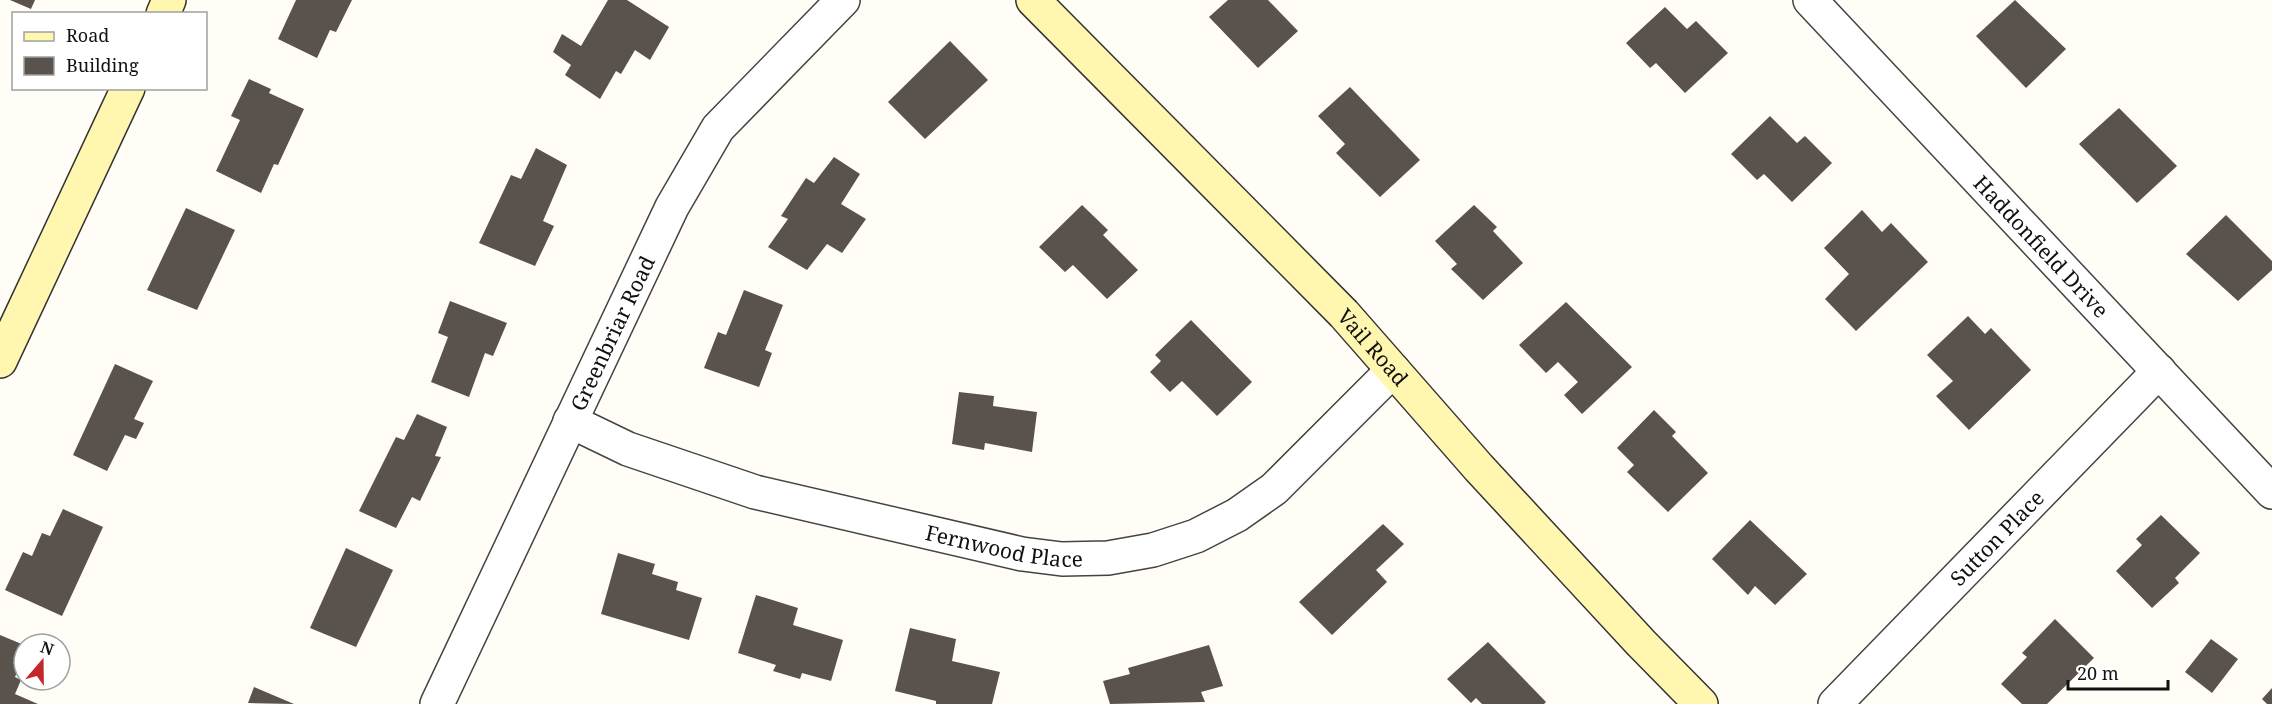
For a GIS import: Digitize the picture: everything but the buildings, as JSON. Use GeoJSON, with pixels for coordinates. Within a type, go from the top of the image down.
{"type":"FeatureCollection","features":[{"type":"Feature","properties":{"kind":"street","name":"Greenbriar Road"},"geometry":{"type":"LineString","coordinates":[[436,704],[672,207],[718,128],[843,0]]}},
{"type":"Feature","properties":{"kind":"street","name":"Vail Road"},"geometry":{"type":"LineString","coordinates":[[1033,0],[1344,314],[1487,477],[1701,704]]}},
{"type":"Feature","properties":{"kind":"street","name":"Haddonfield Drive"},"geometry":{"type":"LineString","coordinates":[[1810,0],[2272,492]]}},
{"type":"Feature","properties":{"kind":"street"},"geometry":{"type":"LineString","coordinates":[[0,362],[127,90]]}},
{"type":"Feature","properties":{"kind":"street","name":"Fernwood Place"},"geometry":{"type":"LineString","coordinates":[[570,421],[628,449],[755,492],[1022,554],[1062,559],[1108,558],[1153,550],[1185,540],[1237,515],[1274,489],[1393,370]]}},
{"type":"Feature","properties":{"kind":"street","name":"Sutton Place"},"geometry":{"type":"LineString","coordinates":[[1835,704],[2159,370]]}}]}
